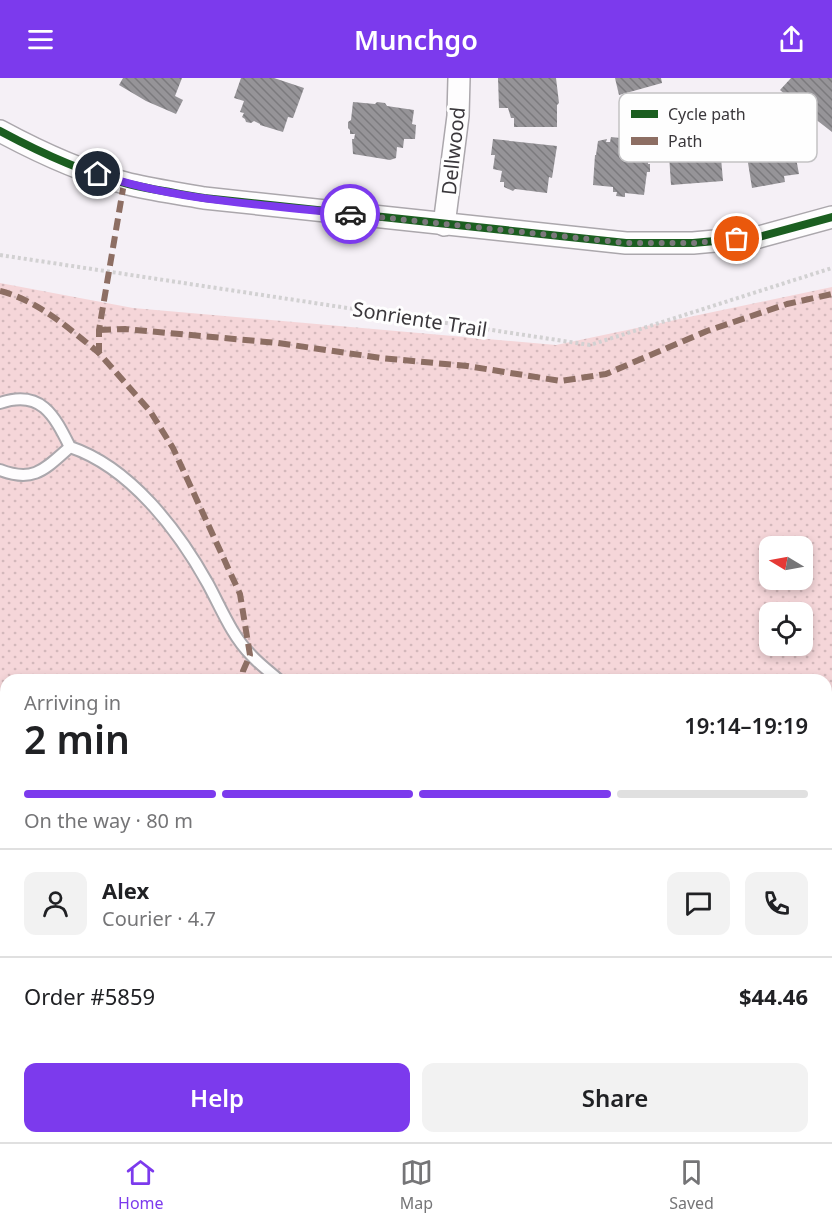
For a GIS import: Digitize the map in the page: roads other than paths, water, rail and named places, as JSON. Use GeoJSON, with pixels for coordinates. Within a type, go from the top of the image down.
{"type":"FeatureCollection","features":[{"type":"Feature","properties":{"kind":"street","name":"Dellwood"},"geometry":{"type":"LineString","coordinates":[[444,225],[458,116],[459,78]]}},
{"type":"Feature","properties":{"kind":"street"},"geometry":{"type":"LineString","coordinates":[[0,131],[38,150],[124,183],[204,198],[444,225],[626,243],[693,243],[759,237],[832,217]]}},
{"type":"Feature","properties":{"kind":"lane"},"geometry":{"type":"LineString","coordinates":[[0,403],[24,399],[42,405],[56,419],[70,447],[88,453],[106,463],[136,488],[169,527],[198,567],[232,629],[250,655],[272,674]]}},
{"type":"Feature","properties":{"kind":"lane"},"geometry":{"type":"LineString","coordinates":[[0,470],[17,477],[42,471],[70,447]]}}]}
